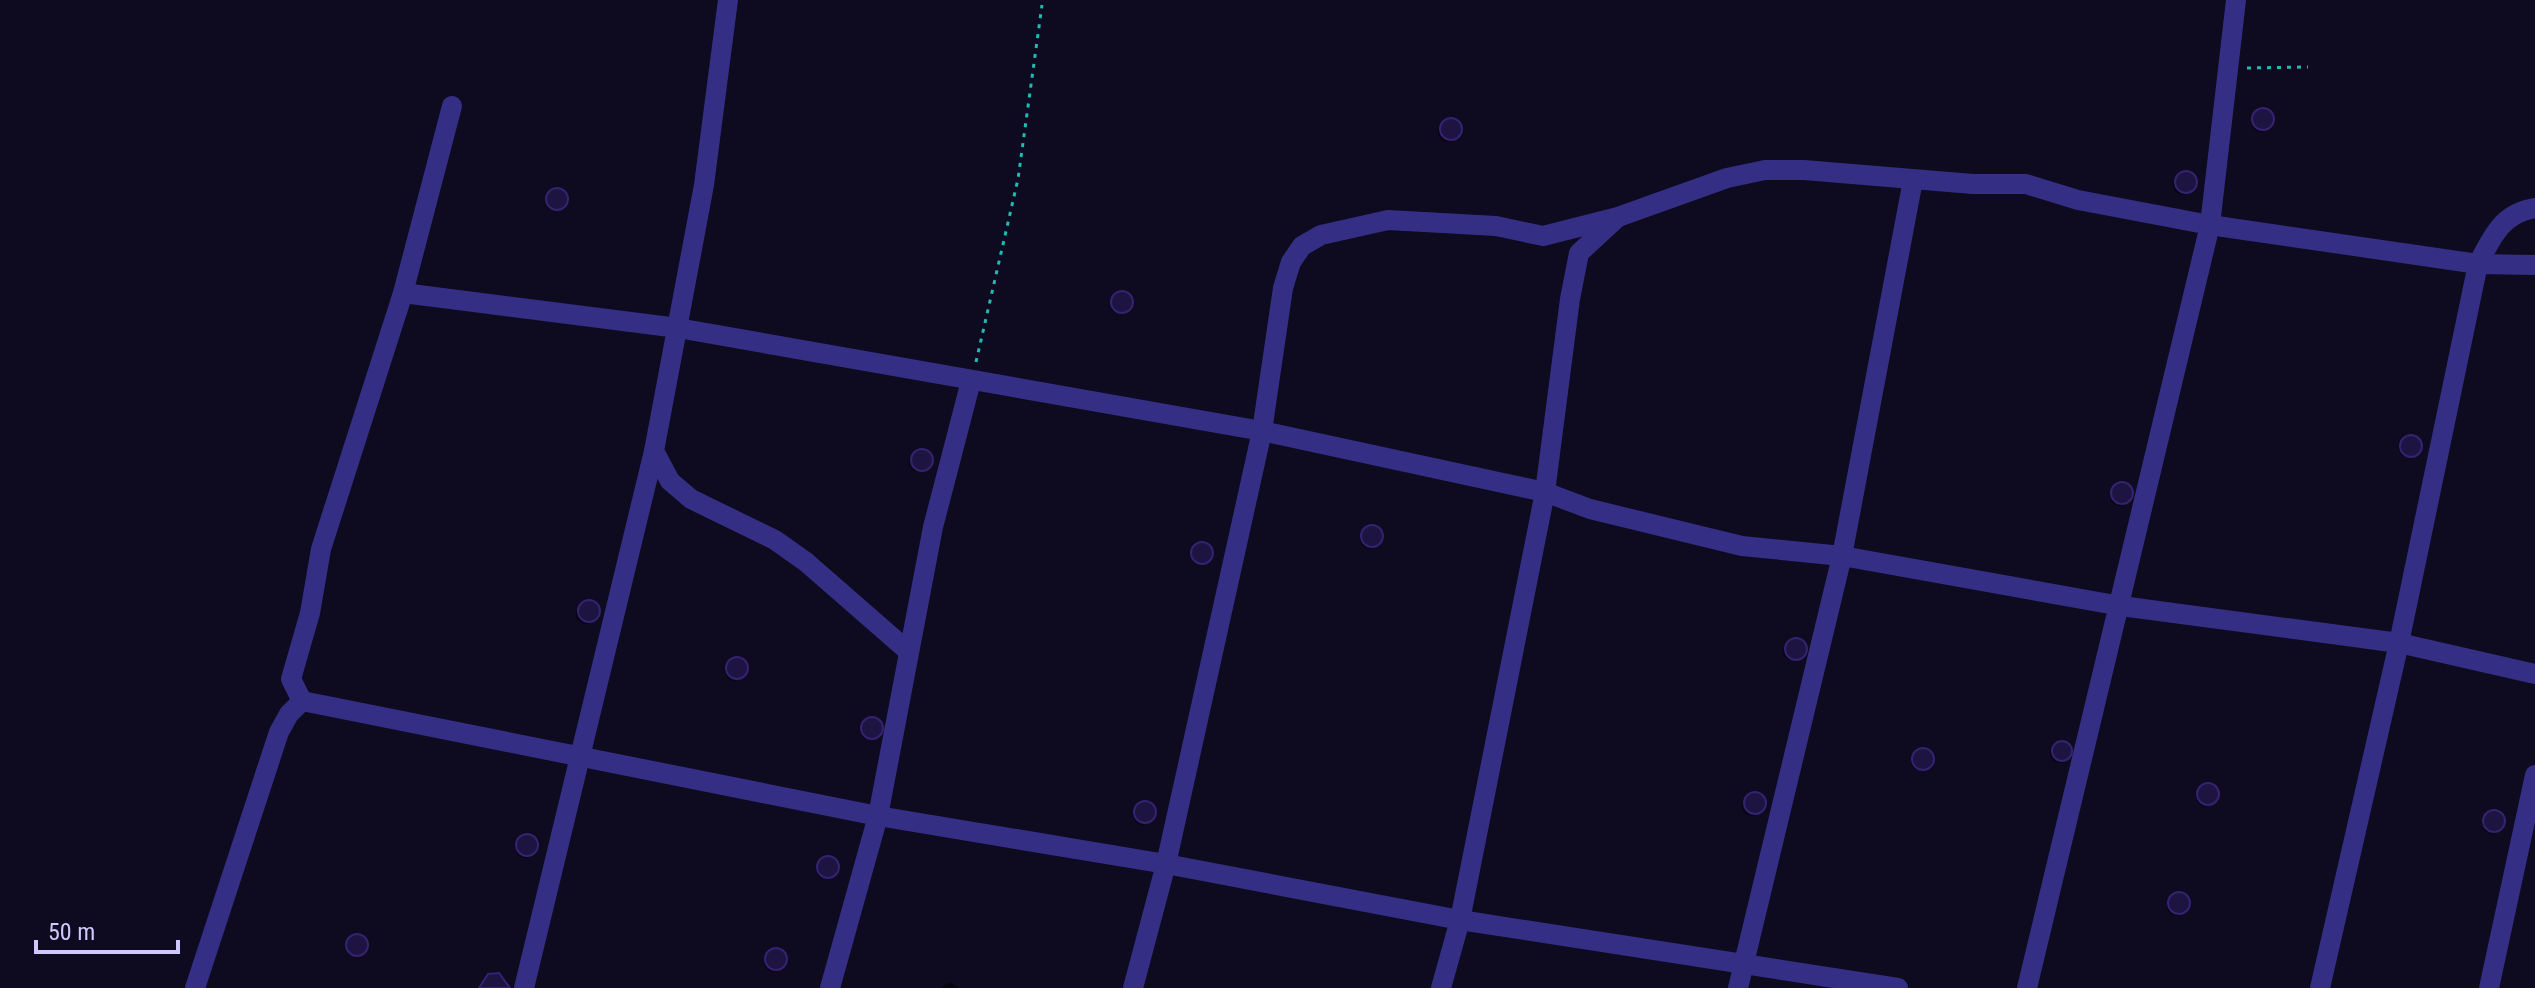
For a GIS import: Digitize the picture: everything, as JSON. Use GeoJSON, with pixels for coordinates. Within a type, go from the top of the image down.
{"type":"FeatureCollection","features":[{"type":"Feature","properties":{"kind":"street"},"geometry":{"type":"LineString","coordinates":[[524,988],[654,451],[712,134],[728,0]]}},
{"type":"Feature","properties":{"kind":"street"},"geometry":{"type":"LineString","coordinates":[[2027,988],[2210,225],[2236,0]]}},
{"type":"Feature","properties":{"kind":"street"},"geometry":{"type":"LineString","coordinates":[[302,701],[291,679],[310,613],[321,549],[403,293],[452,106]]}},
{"type":"Feature","properties":{"kind":"street"},"geometry":{"type":"LineString","coordinates":[[1133,988],[1166,864],[1262,431],[1283,288],[1291,262],[1302,246],[1321,235],[1388,220],[1496,226],[1543,236],[1618,217],[1727,178],[1765,170],[1804,170],[1913,180],[2026,184],[2078,200],[2210,225],[2478,264],[2535,265]]}},
{"type":"Feature","properties":{"kind":"street"},"geometry":{"type":"LineString","coordinates":[[1738,988],[1842,556],[1913,180]]}},
{"type":"Feature","properties":{"kind":"street"},"geometry":{"type":"LineString","coordinates":[[2320,988],[2399,643],[2478,264],[2496,230],[2509,217],[2535,208]]}},
{"type":"Feature","properties":{"kind":"street"},"geometry":{"type":"LineString","coordinates":[[1441,988],[1460,920],[1545,492],[1570,299],[1579,253],[1618,217]]}},
{"type":"Feature","properties":{"kind":"street"},"geometry":{"type":"LineString","coordinates":[[403,293],[678,328],[1262,431],[1545,492],[1590,509],[1742,546],[1842,556],[2121,606],[2399,643],[2535,674]]}},
{"type":"Feature","properties":{"kind":"street"},"geometry":{"type":"LineString","coordinates":[[830,988],[878,816],[933,527],[971,381]]}},
{"type":"Feature","properties":{"kind":"street"},"geometry":{"type":"LineString","coordinates":[[654,451],[670,481],[691,499],[785,547],[908,651]]}},
{"type":"Feature","properties":{"kind":"street"},"geometry":{"type":"LineString","coordinates":[[302,701],[580,759],[878,816],[1166,864],[1460,920],[1898,988]]}},
{"type":"Feature","properties":{"kind":"street"},"geometry":{"type":"LineString","coordinates":[[195,988],[279,732],[302,701]]}},
{"type":"Feature","properties":{"kind":"street"},"geometry":{"type":"LineString","coordinates":[[2489,988],[2535,775]]}},
{"type":"Feature","properties":{"kind":"path"},"geometry":{"type":"LineString","coordinates":[[971,381],[1018,179],[1042,5]]}},
{"type":"Feature","properties":{"kind":"path"},"geometry":{"type":"LineString","coordinates":[[2228,68],[2308,67]]}},
{"type":"Feature","properties":{"kind":"building"},"geometry":{"type":"Polygon","coordinates":[[[2263,108],[2271,111],[2274,119],[2271,127],[2263,130],[2255,127],[2252,119],[2255,111],[2263,108]]]}},
{"type":"Feature","properties":{"kind":"building"},"geometry":{"type":"Polygon","coordinates":[[[1451,118],[1459,121],[1462,129],[1459,137],[1451,140],[1443,137],[1440,129],[1443,121],[1451,118]]]}},
{"type":"Feature","properties":{"kind":"building"},"geometry":{"type":"Polygon","coordinates":[[[2186,171],[2194,174],[2197,182],[2194,190],[2186,193],[2178,190],[2175,182],[2178,174],[2186,171]]]}},
{"type":"Feature","properties":{"kind":"building"},"geometry":{"type":"Polygon","coordinates":[[[557,188],[565,191],[568,199],[565,207],[557,210],[549,207],[546,199],[549,191],[557,188]]]}},
{"type":"Feature","properties":{"kind":"building"},"geometry":{"type":"Polygon","coordinates":[[[1122,291],[1130,294],[1133,302],[1130,310],[1122,313],[1114,310],[1111,302],[1114,294],[1122,291]]]}},
{"type":"Feature","properties":{"kind":"building"},"geometry":{"type":"Polygon","coordinates":[[[2411,435],[2419,438],[2422,446],[2419,454],[2411,457],[2403,454],[2400,446],[2403,438],[2411,435]]]}},
{"type":"Feature","properties":{"kind":"building"},"geometry":{"type":"Polygon","coordinates":[[[922,449],[930,452],[933,460],[930,468],[922,471],[914,468],[911,460],[914,452],[922,449]]]}},
{"type":"Feature","properties":{"kind":"building"},"geometry":{"type":"Polygon","coordinates":[[[2122,482],[2130,485],[2133,493],[2130,501],[2122,504],[2114,501],[2111,493],[2114,485],[2122,482]]]}},
{"type":"Feature","properties":{"kind":"building"},"geometry":{"type":"Polygon","coordinates":[[[1372,525],[1380,528],[1383,536],[1380,544],[1372,547],[1364,544],[1361,536],[1364,528],[1372,525]]]}},
{"type":"Feature","properties":{"kind":"building"},"geometry":{"type":"Polygon","coordinates":[[[1202,542],[1210,545],[1213,553],[1210,561],[1202,564],[1194,561],[1191,553],[1194,545],[1202,542]]]}},
{"type":"Feature","properties":{"kind":"building"},"geometry":{"type":"Polygon","coordinates":[[[589,600],[597,603],[600,611],[597,619],[589,622],[581,619],[578,611],[581,603],[589,600]]]}},
{"type":"Feature","properties":{"kind":"building"},"geometry":{"type":"Polygon","coordinates":[[[1796,638],[1804,641],[1807,649],[1804,657],[1796,660],[1788,657],[1785,649],[1788,641],[1796,638]]]}},
{"type":"Feature","properties":{"kind":"building"},"geometry":{"type":"Polygon","coordinates":[[[737,657],[745,660],[748,668],[745,676],[737,679],[729,676],[726,668],[729,660],[737,657]]]}},
{"type":"Feature","properties":{"kind":"building"},"geometry":{"type":"Polygon","coordinates":[[[872,717],[883,728],[872,739],[861,728],[872,717]]]}},
{"type":"Feature","properties":{"kind":"building"},"geometry":{"type":"Polygon","coordinates":[[[2058,741],[2066,741],[2072,751],[2066,761],[2058,761],[2052,755],[2052,747],[2058,741]]]}},
{"type":"Feature","properties":{"kind":"building"},"geometry":{"type":"Polygon","coordinates":[[[1923,748],[1931,751],[1934,759],[1931,767],[1923,770],[1915,767],[1912,759],[1915,751],[1923,748]]]}},
{"type":"Feature","properties":{"kind":"building"},"geometry":{"type":"Polygon","coordinates":[[[2208,783],[2216,786],[2219,794],[2216,802],[2208,805],[2200,802],[2197,794],[2200,786],[2208,783]]]}},
{"type":"Feature","properties":{"kind":"building"},"geometry":{"type":"Polygon","coordinates":[[[1755,792],[1763,795],[1766,803],[1763,811],[1755,814],[1747,811],[1744,803],[1747,795],[1755,792]]]}},
{"type":"Feature","properties":{"kind":"building"},"geometry":{"type":"Polygon","coordinates":[[[1145,801],[1153,804],[1156,812],[1153,820],[1145,823],[1137,820],[1134,812],[1137,804],[1145,801]]]}},
{"type":"Feature","properties":{"kind":"building"},"geometry":{"type":"Polygon","coordinates":[[[2494,810],[2502,813],[2505,821],[2502,829],[2494,832],[2486,829],[2483,821],[2486,813],[2494,810]]]}},
{"type":"Feature","properties":{"kind":"building"},"geometry":{"type":"Polygon","coordinates":[[[527,834],[535,837],[538,845],[535,853],[527,856],[519,853],[516,845],[519,837],[527,834]]]}},
{"type":"Feature","properties":{"kind":"building"},"geometry":{"type":"Polygon","coordinates":[[[828,856],[836,859],[839,867],[836,875],[828,878],[820,875],[817,867],[820,859],[828,856]]]}},
{"type":"Feature","properties":{"kind":"building"},"geometry":{"type":"Polygon","coordinates":[[[2179,892],[2187,895],[2190,903],[2187,911],[2179,914],[2171,911],[2168,903],[2171,895],[2179,892]]]}},
{"type":"Feature","properties":{"kind":"building"},"geometry":{"type":"Polygon","coordinates":[[[357,934],[365,937],[368,945],[365,953],[357,956],[349,953],[346,945],[349,937],[357,934]]]}},
{"type":"Feature","properties":{"kind":"building"},"geometry":{"type":"Polygon","coordinates":[[[776,948],[784,951],[787,959],[784,967],[776,970],[768,967],[765,959],[768,951],[776,948]]]}},
{"type":"Feature","properties":{"kind":"building"},"geometry":{"type":"Polygon","coordinates":[[[499,973],[510,988],[479,988],[488,974],[499,973]]]}}]}
